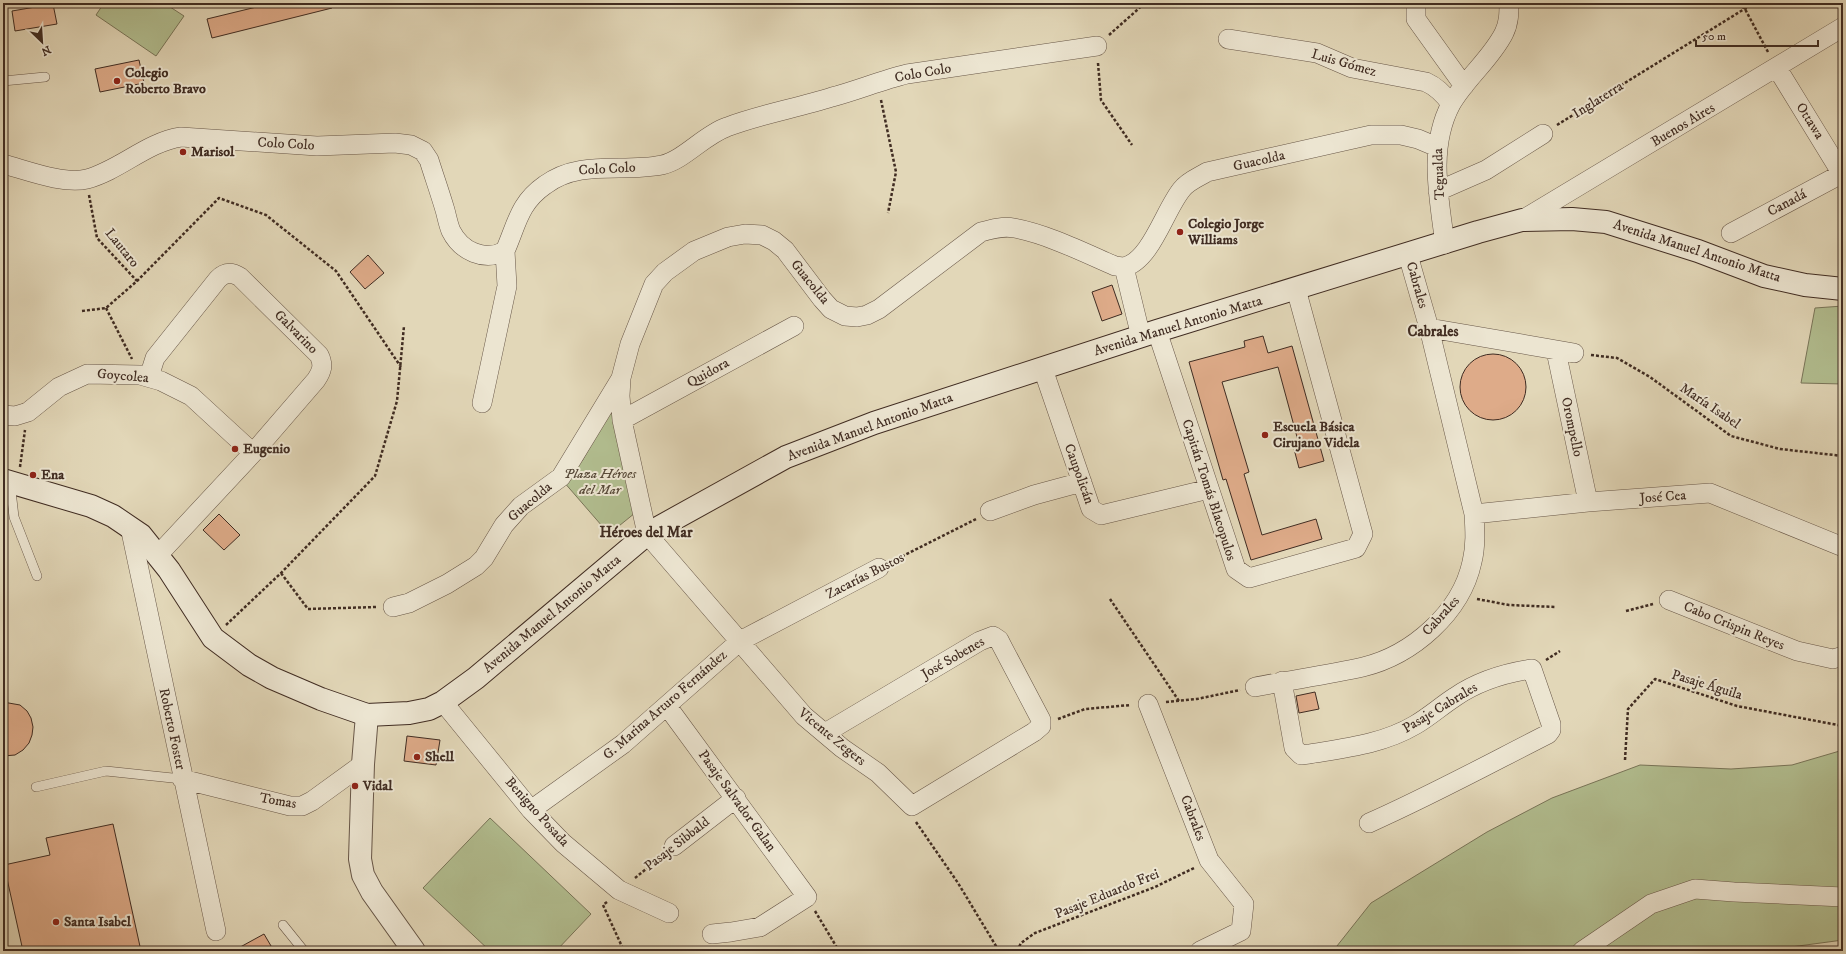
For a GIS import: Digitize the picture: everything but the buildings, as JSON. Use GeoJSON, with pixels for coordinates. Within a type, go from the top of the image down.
{"type":"FeatureCollection","features":[{"type":"Feature","properties":{"kind":"main road","name":"Avenida Manuel Antonio Matta"},"geometry":{"type":"LineString","coordinates":[[10,481],[91,506],[113,516],[141,535],[158,555],[213,638],[250,666],[272,678],[321,699],[367,715],[409,714],[429,709],[443,702],[476,678],[647,534],[786,457],[874,423],[1043,368],[1522,220],[1550,218],[1606,222],[1698,251],[1764,276],[1805,285],[1843,289]]}},
{"type":"Feature","properties":{"kind":"main road"},"geometry":{"type":"LineString","coordinates":[[367,715],[363,764],[360,859],[363,875],[372,892],[414,951]]}},
{"type":"Feature","properties":{"kind":"street"},"geometry":{"type":"LineString","coordinates":[[1416,3],[1416,19],[1464,86]]}},
{"type":"Feature","properties":{"kind":"street","name":"Tegualda"},"geometry":{"type":"LineString","coordinates":[[1445,244],[1438,191],[1437,147],[1441,130],[1451,104],[1492,52],[1504,32],[1508,19],[1509,3]]}},
{"type":"Feature","properties":{"kind":"street","name":"Buenos Aires"},"geometry":{"type":"LineString","coordinates":[[1522,220],[1843,27]]}},
{"type":"Feature","properties":{"kind":"street","name":"Luis Gómez"},"geometry":{"type":"LineString","coordinates":[[1228,39],[1317,53],[1352,68],[1426,82],[1435,86],[1446,96],[1451,104]]}},
{"type":"Feature","properties":{"kind":"street","name":"Colo Colo"},"geometry":{"type":"LineString","coordinates":[[3,164],[61,178],[86,179],[111,169],[167,139],[181,137],[317,146],[411,145],[423,151],[429,160],[451,231],[463,247],[476,254],[488,256],[497,255],[505,251],[518,215],[530,199],[545,185],[566,173],[589,168],[648,167],[664,165],[677,159],[707,136],[726,127],[907,74],[1097,46]]}},
{"type":"Feature","properties":{"kind":"street","name":"Ottawa"},"geometry":{"type":"LineString","coordinates":[[1777,68],[1843,173]]}},
{"type":"Feature","properties":{"kind":"street"},"geometry":{"type":"LineString","coordinates":[[1438,191],[1486,170],[1543,134]]}},
{"type":"Feature","properties":{"kind":"street","name":"Guacolda"},"geometry":{"type":"LineString","coordinates":[[647,534],[622,420],[620,396],[621,378],[630,344],[654,284],[665,272],[694,251],[728,237],[745,234],[762,236],[774,241],[785,250],[831,309],[845,316],[857,317],[867,315],[879,309],[967,241],[981,232],[998,227],[1014,228],[1061,243],[1115,266],[1124,267],[1139,259],[1150,246],[1182,188],[1192,180],[1207,172],[1371,135],[1401,135],[1418,139],[1437,147]]}},
{"type":"Feature","properties":{"kind":"street","name":"Canadá"},"geometry":{"type":"LineString","coordinates":[[1731,233],[1843,173]]}},
{"type":"Feature","properties":{"kind":"street"},"geometry":{"type":"LineString","coordinates":[[482,403],[507,286],[505,251]]}},
{"type":"Feature","properties":{"kind":"street","name":"Cabrales"},"geometry":{"type":"LineString","coordinates":[[1254,687],[1364,667],[1390,657],[1417,642],[1439,623],[1461,593],[1473,556],[1475,542],[1474,514],[1429,328],[1408,255]]}},
{"type":"Feature","properties":{"kind":"street"},"geometry":{"type":"LineString","coordinates":[[1124,267],[1149,334]]}},
{"type":"Feature","properties":{"kind":"street","name":"Galvarino"},"geometry":{"type":"LineString","coordinates":[[145,376],[155,358],[218,279],[222,275],[229,273],[235,273],[240,277],[319,355],[323,366],[321,373],[316,380],[253,453],[158,555]]}},
{"type":"Feature","properties":{"kind":"street","name":"Capitán Tomás Blacopulos"},"geometry":{"type":"LineString","coordinates":[[1149,334],[1209,489],[1236,569],[1249,578],[1356,548],[1362,534],[1296,289]]}},
{"type":"Feature","properties":{"kind":"street","name":"Quidora"},"geometry":{"type":"LineString","coordinates":[[622,420],[794,326]]}},
{"type":"Feature","properties":{"kind":"street"},"geometry":{"type":"LineString","coordinates":[[1429,328],[1565,352]]}},
{"type":"Feature","properties":{"kind":"street","name":"Orompello"},"geometry":{"type":"LineString","coordinates":[[1565,352],[1588,502]]}},
{"type":"Feature","properties":{"kind":"street","name":"Caupolicán"},"geometry":{"type":"LineString","coordinates":[[1043,368],[1091,509],[1101,515],[1209,489]]}},
{"type":"Feature","properties":{"kind":"street","name":"Goycolea"},"geometry":{"type":"LineString","coordinates":[[3,415],[15,416],[28,412],[60,387],[87,374],[145,376],[178,388],[191,396],[253,453]]}},
{"type":"Feature","properties":{"kind":"street","name":"Guacolda"},"geometry":{"type":"LineString","coordinates":[[392,607],[409,603],[447,584],[476,566],[484,558],[504,525],[521,506],[561,477],[621,378]]}},
{"type":"Feature","properties":{"kind":"street"},"geometry":{"type":"LineString","coordinates":[[990,511],[1034,495],[1082,482]]}},
{"type":"Feature","properties":{"kind":"street","name":"José Cea"},"geometry":{"type":"LineString","coordinates":[[1474,514],[1588,502],[1710,493],[1843,547]]}},
{"type":"Feature","properties":{"kind":"street","name":"Roberto Foster"},"geometry":{"type":"LineString","coordinates":[[130,527],[182,779],[216,931]]}},
{"type":"Feature","properties":{"kind":"street","name":"Vicente Zegers"},"geometry":{"type":"LineString","coordinates":[[647,534],[804,716],[842,748],[878,774],[912,806]]}},
{"type":"Feature","properties":{"kind":"street","name":"Zacarías Bustos"},"geometry":{"type":"LineString","coordinates":[[740,641],[880,568]]}},
{"type":"Feature","properties":{"kind":"street","name":"Cabo Crispin Reyes"},"geometry":{"type":"LineString","coordinates":[[1669,600],[1797,651],[1834,659],[1843,656]]}},
{"type":"Feature","properties":{"kind":"street","name":"José Sobenes"},"geometry":{"type":"LineString","coordinates":[[825,733],[980,641],[993,636],[999,640],[1028,693],[1041,720],[1041,726]]}},
{"type":"Feature","properties":{"kind":"street","name":"G. Marina Arturo Fernández"},"geometry":{"type":"LineString","coordinates":[[531,810],[623,744],[668,706],[740,641]]}},
{"type":"Feature","properties":{"kind":"street","name":"Pasaje Cabrales"},"geometry":{"type":"LineString","coordinates":[[1282,681],[1294,748],[1301,755],[1368,744],[1389,737],[1414,726],[1456,696],[1476,686],[1501,676],[1532,669],[1551,724],[1551,730],[1548,734],[1502,756],[1419,801],[1369,824]]}},
{"type":"Feature","properties":{"kind":"street","name":"Benigno Posada"},"geometry":{"type":"LineString","coordinates":[[443,702],[531,810],[563,843],[619,890],[669,913]]}},
{"type":"Feature","properties":{"kind":"street","name":"Cabrales"},"geometry":{"type":"LineString","coordinates":[[1148,704],[1209,860],[1244,904],[1241,931],[1200,951]]}},
{"type":"Feature","properties":{"kind":"street","name":"Pasaje Salvador Galan"},"geometry":{"type":"LineString","coordinates":[[668,706],[807,897]]}},
{"type":"Feature","properties":{"kind":"street"},"geometry":{"type":"LineString","coordinates":[[912,806],[1034,732],[1041,726]]}},
{"type":"Feature","properties":{"kind":"street","name":"Tomas"},"geometry":{"type":"LineString","coordinates":[[182,779],[290,806],[302,806],[312,801],[363,764]]}},
{"type":"Feature","properties":{"kind":"street","name":"Pasaje Sibbald"},"geometry":{"type":"LineString","coordinates":[[674,846],[736,798]]}},
{"type":"Feature","properties":{"kind":"street"},"geometry":{"type":"LineString","coordinates":[[1582,951],[1651,904],[1695,889],[1843,897]]}},
{"type":"Feature","properties":{"kind":"street"},"geometry":{"type":"LineString","coordinates":[[712,934],[760,927],[807,897]]}},
{"type":"Feature","properties":{"kind":"lane"},"geometry":{"type":"LineString","coordinates":[[3,81],[45,77]]}},
{"type":"Feature","properties":{"kind":"lane"},"geometry":{"type":"LineString","coordinates":[[10,481],[14,517],[37,576]]}},
{"type":"Feature","properties":{"kind":"lane"},"geometry":{"type":"LineString","coordinates":[[36,787],[106,771],[182,779]]}},
{"type":"Feature","properties":{"kind":"lane"},"geometry":{"type":"LineString","coordinates":[[283,925],[304,951]]}},
{"type":"Feature","properties":{"kind":"path"},"geometry":{"type":"LineString","coordinates":[[1132,145],[1101,100],[1097,46],[1145,3]]}},
{"type":"Feature","properties":{"kind":"path"},"geometry":{"type":"LineString","coordinates":[[1738,3],[1745,9],[1777,68]]}},
{"type":"Feature","properties":{"kind":"path","name":"Inglaterra"},"geometry":{"type":"LineString","coordinates":[[1543,134],[1754,3]]}},
{"type":"Feature","properties":{"kind":"path"},"geometry":{"type":"LineString","coordinates":[[877,82],[896,172],[888,213]]}},
{"type":"Feature","properties":{"kind":"path","name":"Lautaro"},"geometry":{"type":"LineString","coordinates":[[86,179],[97,238],[137,281]]}},
{"type":"Feature","properties":{"kind":"path"},"geometry":{"type":"LineString","coordinates":[[106,308],[145,376]]}},
{"type":"Feature","properties":{"kind":"path"},"geometry":{"type":"LineString","coordinates":[[213,638],[281,573],[375,476],[397,401],[404,326]]}},
{"type":"Feature","properties":{"kind":"path","name":"María Isabel"},"geometry":{"type":"LineString","coordinates":[[1565,352],[1617,358],[1650,377],[1731,436],[1780,450],[1843,456]]}},
{"type":"Feature","properties":{"kind":"path"},"geometry":{"type":"LineString","coordinates":[[10,481],[28,412]]}},
{"type":"Feature","properties":{"kind":"path","name":"Zacarías Bustos"},"geometry":{"type":"LineString","coordinates":[[880,568],[990,511]]}},
{"type":"Feature","properties":{"kind":"path"},"geometry":{"type":"LineString","coordinates":[[281,573],[308,608],[392,607]]}},
{"type":"Feature","properties":{"kind":"path"},"geometry":{"type":"LineString","coordinates":[[1461,593],[1476,598],[1509,605],[1556,607]]}},
{"type":"Feature","properties":{"kind":"path"},"geometry":{"type":"LineString","coordinates":[[1110,599],[1178,701]]}},
{"type":"Feature","properties":{"kind":"path","name":"Cabo Crispin Reyes"},"geometry":{"type":"LineString","coordinates":[[1626,611],[1669,600]]}},
{"type":"Feature","properties":{"kind":"path","name":"Pasaje Águila"},"geometry":{"type":"LineString","coordinates":[[1625,760],[1628,709],[1654,679],[1737,706],[1843,726]]}},
{"type":"Feature","properties":{"kind":"path"},"geometry":{"type":"LineString","coordinates":[[1041,726],[1085,709],[1197,699],[1254,687]]}},
{"type":"Feature","properties":{"kind":"path"},"geometry":{"type":"LineString","coordinates":[[912,806],[915,820],[958,883],[999,951]]}},
{"type":"Feature","properties":{"kind":"path","name":"Pasaje Sibbald"},"geometry":{"type":"LineString","coordinates":[[624,951],[603,905],[619,890],[674,846]]}},
{"type":"Feature","properties":{"kind":"path","name":"Pasaje Eduardo Frei"},"geometry":{"type":"LineString","coordinates":[[1018,951],[1021,943],[1035,933],[1155,887],[1209,860]]}},
{"type":"Feature","properties":{"kind":"path"},"geometry":{"type":"LineString","coordinates":[[807,897],[839,951]]}},
{"type":"Feature","properties":{"kind":"green space"},"geometry":{"type":"Polygon","coordinates":[[[104,3],[164,3],[184,16],[156,56],[96,15],[104,3]]]}},
{"type":"Feature","properties":{"kind":"green space"},"geometry":{"type":"Polygon","coordinates":[[[1843,306],[1843,384],[1801,383],[1815,308],[1843,306]]]}},
{"type":"Feature","properties":{"kind":"green space","name":"Plaza Héroes del Mar"},"geometry":{"type":"Polygon","coordinates":[[[614,404],[635,513],[609,534],[563,481],[582,461],[614,404]]]}},
{"type":"Feature","properties":{"kind":"green space"},"geometry":{"type":"Polygon","coordinates":[[[1843,750],[1843,940],[1761,951],[1333,951],[1371,903],[1487,832],[1552,798],[1640,765],[1731,769],[1792,765],[1843,750]]]}},
{"type":"Feature","properties":{"kind":"green space"},"geometry":{"type":"Polygon","coordinates":[[[490,818],[591,914],[556,951],[490,951],[423,888],[490,818]]]}},
{"type":"Feature","properties":{"kind":"place","name":"Colegio Roberto Bravo"},"geometry":{"type":"Point","coordinates":[117,81]}},
{"type":"Feature","properties":{"kind":"place","name":"Marisol"},"geometry":{"type":"Point","coordinates":[183,152]}},
{"type":"Feature","properties":{"kind":"place","name":"Colegio Jorge Williams"},"geometry":{"type":"Point","coordinates":[1180,232]}},
{"type":"Feature","properties":{"kind":"place","name":"Escuela Básica Cirujano Videla"},"geometry":{"type":"Point","coordinates":[1265,435]}},
{"type":"Feature","properties":{"kind":"place","name":"Eugenio"},"geometry":{"type":"Point","coordinates":[235,449]}},
{"type":"Feature","properties":{"kind":"place","name":"Ena"},"geometry":{"type":"Point","coordinates":[33,475]}},
{"type":"Feature","properties":{"kind":"place","name":"Shell"},"geometry":{"type":"Point","coordinates":[417,757]}},
{"type":"Feature","properties":{"kind":"place","name":"Vidal"},"geometry":{"type":"Point","coordinates":[355,786]}},
{"type":"Feature","properties":{"kind":"place","name":"Santa Isabel"},"geometry":{"type":"Point","coordinates":[56,922]}},
{"type":"Feature","properties":{"kind":"district","name":"Cabrales"},"geometry":{"type":"Point","coordinates":[1433,331]}},
{"type":"Feature","properties":{"kind":"district","name":"Héroes del Mar"},"geometry":{"type":"Point","coordinates":[646,532]}}]}
